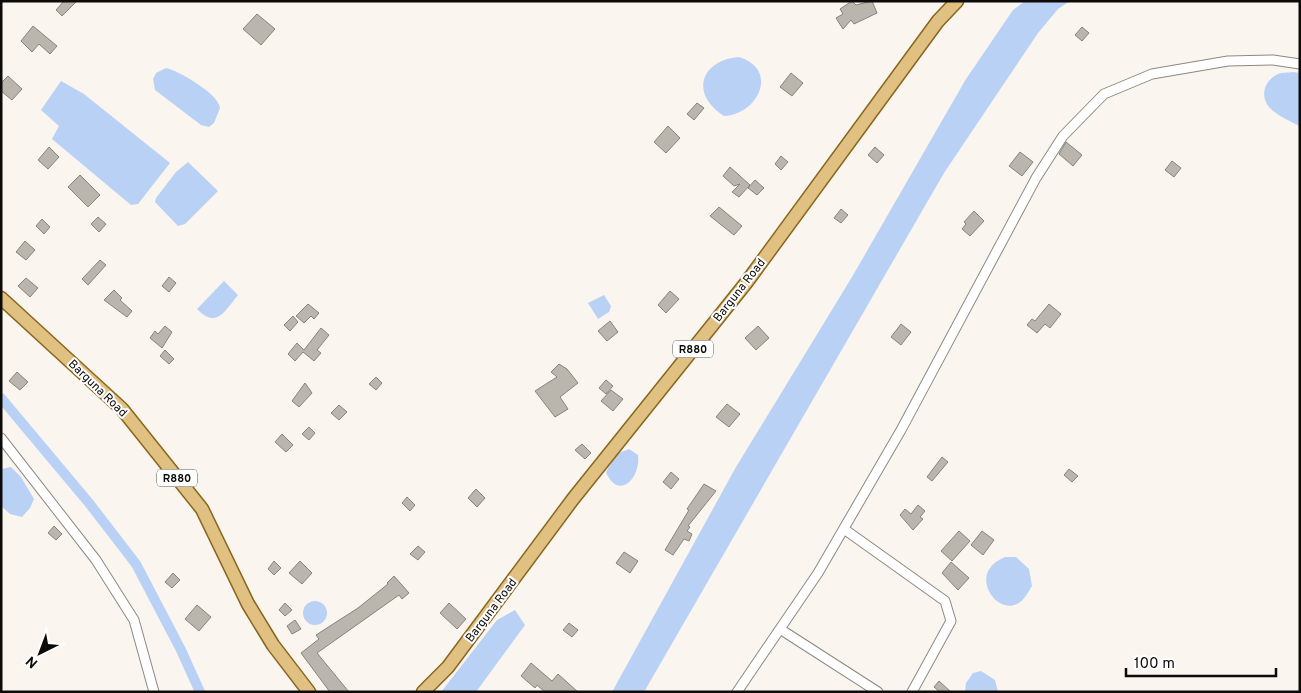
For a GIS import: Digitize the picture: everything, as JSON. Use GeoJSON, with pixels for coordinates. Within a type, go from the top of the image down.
{"type":"FeatureCollection","features":[{"type":"Feature","properties":{"kind":"main road","name":"Barguna Road"},"geometry":{"type":"LineString","coordinates":[[423,692],[448,667],[573,499],[746,284],[938,21],[957,1]]}},
{"type":"Feature","properties":{"kind":"main road","name":"Barguna Road"},"geometry":{"type":"LineString","coordinates":[[1,298],[122,409],[202,509],[248,604],[273,645],[309,692]]}},
{"type":"Feature","properties":{"kind":"street"},"geometry":{"type":"LineString","coordinates":[[737,692],[818,573],[844,529],[901,430],[1036,178],[1063,136],[1104,94],[1152,74],[1228,61],[1273,60],[1300,64]]}},
{"type":"Feature","properties":{"kind":"street"},"geometry":{"type":"LineString","coordinates":[[1,438],[96,560],[134,620],[154,692]]}},
{"type":"Feature","properties":{"kind":"street"},"geometry":{"type":"LineString","coordinates":[[844,529],[945,601],[950,621],[912,692]]}},
{"type":"Feature","properties":{"kind":"street"},"geometry":{"type":"LineString","coordinates":[[780,629],[878,692]]}},
{"type":"Feature","properties":{"kind":"water"},"geometry":{"type":"Polygon","coordinates":[[[1025,1],[1070,1],[1058,9],[1038,33],[944,173],[644,692],[612,692],[736,467],[852,277],[966,79],[1013,10],[1025,1]]]}},
{"type":"Feature","properties":{"kind":"water"},"geometry":{"type":"Polygon","coordinates":[[[739,57],[751,63],[758,71],[761,80],[760,90],[755,100],[747,108],[724,116],[706,98],[703,88],[704,79],[708,71],[716,64],[726,59],[739,57]]]}},
{"type":"Feature","properties":{"kind":"water"},"geometry":{"type":"Polygon","coordinates":[[[166,68],[198,84],[218,102],[220,108],[214,123],[209,127],[201,125],[155,90],[153,79],[156,73],[166,68]]]}},
{"type":"Feature","properties":{"kind":"water"},"geometry":{"type":"Polygon","coordinates":[[[1280,73],[1300,73],[1300,126],[1272,110],[1265,101],[1264,96],[1264,90],[1273,77],[1280,73]]]}},
{"type":"Feature","properties":{"kind":"water"},"geometry":{"type":"Polygon","coordinates":[[[61,81],[84,94],[170,163],[138,204],[131,205],[52,139],[59,126],[41,110],[61,81]]]}},
{"type":"Feature","properties":{"kind":"water"},"geometry":{"type":"Polygon","coordinates":[[[188,162],[218,191],[185,224],[178,226],[155,202],[176,172],[188,162]]]}},
{"type":"Feature","properties":{"kind":"water"},"geometry":{"type":"Polygon","coordinates":[[[224,281],[238,295],[220,316],[210,318],[197,309],[224,281]]]}},
{"type":"Feature","properties":{"kind":"water"},"geometry":{"type":"Polygon","coordinates":[[[604,295],[611,306],[609,312],[598,319],[588,303],[604,295]]]}},
{"type":"Feature","properties":{"kind":"water"},"geometry":{"type":"Polygon","coordinates":[[[629,449],[638,455],[636,472],[628,483],[622,486],[616,485],[611,481],[606,472],[616,454],[629,449]]]}},
{"type":"Feature","properties":{"kind":"water"},"geometry":{"type":"Polygon","coordinates":[[[11,467],[21,477],[34,499],[30,508],[22,517],[10,514],[1,506],[1,469],[11,467]]]}},
{"type":"Feature","properties":{"kind":"water"},"geometry":{"type":"Polygon","coordinates":[[[1005,557],[1016,557],[1029,569],[1032,586],[1022,601],[1009,606],[1000,603],[994,598],[988,590],[986,581],[988,572],[994,564],[1005,557]]]}},
{"type":"Feature","properties":{"kind":"water"},"geometry":{"type":"Polygon","coordinates":[[[315,601],[324,604],[327,613],[324,622],[315,625],[306,622],[303,613],[306,604],[315,601]]]}},
{"type":"Feature","properties":{"kind":"water"},"geometry":{"type":"Polygon","coordinates":[[[515,610],[525,625],[476,692],[441,692],[497,620],[515,610]]]}},
{"type":"Feature","properties":{"kind":"water"},"geometry":{"type":"Polygon","coordinates":[[[981,671],[995,680],[998,692],[965,692],[966,683],[973,673],[981,671]]]}},
{"type":"Feature","properties":{"kind":"building"},"geometry":{"type":"Polygon","coordinates":[[[64,1],[77,1],[62,16],[56,10],[64,1]]]}},
{"type":"Feature","properties":{"kind":"building"},"geometry":{"type":"Polygon","coordinates":[[[852,1],[856,5],[872,1],[877,13],[854,24],[851,20],[843,29],[836,18],[843,14],[840,9],[852,1]]]}},
{"type":"Feature","properties":{"kind":"building"},"geometry":{"type":"Polygon","coordinates":[[[257,14],[275,29],[261,45],[243,29],[257,14]]]}},
{"type":"Feature","properties":{"kind":"building"},"geometry":{"type":"Polygon","coordinates":[[[33,26],[57,46],[50,54],[39,44],[32,52],[21,41],[33,26]]]}},
{"type":"Feature","properties":{"kind":"building"},"geometry":{"type":"Polygon","coordinates":[[[1082,27],[1089,33],[1082,41],[1075,35],[1082,27]]]}},
{"type":"Feature","properties":{"kind":"building"},"geometry":{"type":"Polygon","coordinates":[[[791,73],[803,83],[792,96],[780,87],[791,73]]]}},
{"type":"Feature","properties":{"kind":"building"},"geometry":{"type":"Polygon","coordinates":[[[8,76],[22,89],[12,100],[1,91],[1,83],[8,76]]]}},
{"type":"Feature","properties":{"kind":"building"},"geometry":{"type":"Polygon","coordinates":[[[697,103],[704,108],[694,120],[687,114],[697,103]]]}},
{"type":"Feature","properties":{"kind":"building"},"geometry":{"type":"Polygon","coordinates":[[[668,126],[680,138],[666,153],[654,142],[668,126]]]}},
{"type":"Feature","properties":{"kind":"building"},"geometry":{"type":"Polygon","coordinates":[[[1066,142],[1082,155],[1073,166],[1059,154],[1066,142]]]}},
{"type":"Feature","properties":{"kind":"building"},"geometry":{"type":"Polygon","coordinates":[[[49,147],[59,157],[48,169],[38,160],[49,147]]]}},
{"type":"Feature","properties":{"kind":"building"},"geometry":{"type":"Polygon","coordinates":[[[875,147],[884,155],[877,163],[868,155],[875,147]]]}},
{"type":"Feature","properties":{"kind":"building"},"geometry":{"type":"Polygon","coordinates":[[[1020,152],[1033,162],[1022,176],[1009,166],[1020,152]]]}},
{"type":"Feature","properties":{"kind":"building"},"geometry":{"type":"Polygon","coordinates":[[[781,156],[788,162],[781,170],[775,164],[781,156]]]}},
{"type":"Feature","properties":{"kind":"building"},"geometry":{"type":"Polygon","coordinates":[[[1172,161],[1181,168],[1174,177],[1165,170],[1172,161]]]}},
{"type":"Feature","properties":{"kind":"building"},"geometry":{"type":"Polygon","coordinates":[[[730,167],[750,185],[739,197],[732,192],[740,184],[734,186],[723,176],[730,167]]]}},
{"type":"Feature","properties":{"kind":"building"},"geometry":{"type":"Polygon","coordinates":[[[80,175],[100,195],[88,207],[68,187],[80,175]]]}},
{"type":"Feature","properties":{"kind":"building"},"geometry":{"type":"Polygon","coordinates":[[[755,180],[764,188],[757,195],[748,188],[755,180]]]}},
{"type":"Feature","properties":{"kind":"building"},"geometry":{"type":"Polygon","coordinates":[[[719,207],[742,226],[734,235],[710,216],[719,207]]]}},
{"type":"Feature","properties":{"kind":"building"},"geometry":{"type":"Polygon","coordinates":[[[841,209],[848,215],[841,223],[834,218],[841,209]]]}},
{"type":"Feature","properties":{"kind":"building"},"geometry":{"type":"Polygon","coordinates":[[[974,211],[984,221],[970,236],[962,229],[966,224],[964,222],[974,211]]]}},
{"type":"Feature","properties":{"kind":"building"},"geometry":{"type":"Polygon","coordinates":[[[98,217],[106,224],[99,232],[91,224],[98,217]]]}},
{"type":"Feature","properties":{"kind":"building"},"geometry":{"type":"Polygon","coordinates":[[[42,219],[50,227],[44,234],[36,226],[42,219]]]}},
{"type":"Feature","properties":{"kind":"building"},"geometry":{"type":"Polygon","coordinates":[[[25,241],[35,250],[26,260],[16,252],[25,241]]]}},
{"type":"Feature","properties":{"kind":"building"},"geometry":{"type":"Polygon","coordinates":[[[100,260],[106,265],[88,285],[82,279],[100,260]]]}},
{"type":"Feature","properties":{"kind":"building"},"geometry":{"type":"Polygon","coordinates":[[[169,277],[176,283],[169,292],[162,286],[169,277]]]}},
{"type":"Feature","properties":{"kind":"building"},"geometry":{"type":"Polygon","coordinates":[[[26,278],[38,288],[30,297],[18,286],[26,278]]]}},
{"type":"Feature","properties":{"kind":"building"},"geometry":{"type":"Polygon","coordinates":[[[114,290],[122,298],[120,300],[132,311],[127,317],[104,300],[114,290]]]}},
{"type":"Feature","properties":{"kind":"building"},"geometry":{"type":"Polygon","coordinates":[[[670,291],[679,299],[666,313],[658,305],[670,291]]]}},
{"type":"Feature","properties":{"kind":"building"},"geometry":{"type":"Polygon","coordinates":[[[308,304],[319,313],[314,319],[311,316],[304,323],[296,316],[308,304]]]}},
{"type":"Feature","properties":{"kind":"building"},"geometry":{"type":"Polygon","coordinates":[[[1049,304],[1061,314],[1050,328],[1045,324],[1037,333],[1027,325],[1032,319],[1035,321],[1049,304]]]}},
{"type":"Feature","properties":{"kind":"building"},"geometry":{"type":"Polygon","coordinates":[[[293,316],[298,322],[290,331],[284,325],[293,316]]]}},
{"type":"Feature","properties":{"kind":"building"},"geometry":{"type":"Polygon","coordinates":[[[610,321],[618,332],[607,341],[598,331],[610,321]]]}},
{"type":"Feature","properties":{"kind":"building"},"geometry":{"type":"Polygon","coordinates":[[[901,324],[911,332],[901,345],[891,337],[901,324]]]}},
{"type":"Feature","properties":{"kind":"building"},"geometry":{"type":"Polygon","coordinates":[[[165,326],[172,332],[162,348],[150,338],[155,331],[158,334],[165,326]]]}},
{"type":"Feature","properties":{"kind":"building"},"geometry":{"type":"Polygon","coordinates":[[[758,326],[769,338],[756,350],[745,338],[758,326]]]}},
{"type":"Feature","properties":{"kind":"building"},"geometry":{"type":"Polygon","coordinates":[[[321,328],[329,335],[317,350],[321,353],[314,361],[303,352],[295,361],[288,354],[297,343],[304,350],[321,328]]]}},
{"type":"Feature","properties":{"kind":"building"},"geometry":{"type":"Polygon","coordinates":[[[165,350],[174,359],[169,364],[160,356],[165,350]]]}},
{"type":"Feature","properties":{"kind":"building"},"geometry":{"type":"Polygon","coordinates":[[[559,364],[567,369],[578,383],[560,397],[568,409],[555,417],[535,391],[557,377],[551,372],[559,364]]]}},
{"type":"Feature","properties":{"kind":"building"},"geometry":{"type":"Polygon","coordinates":[[[17,372],[28,382],[20,390],[9,381],[17,372]]]}},
{"type":"Feature","properties":{"kind":"building"},"geometry":{"type":"Polygon","coordinates":[[[376,377],[382,383],[376,390],[369,384],[376,377]]]}},
{"type":"Feature","properties":{"kind":"building"},"geometry":{"type":"Polygon","coordinates":[[[606,380],[613,386],[606,394],[599,388],[606,380]]]}},
{"type":"Feature","properties":{"kind":"building"},"geometry":{"type":"Polygon","coordinates":[[[305,383],[312,393],[299,407],[292,401],[305,383]]]}},
{"type":"Feature","properties":{"kind":"building"},"geometry":{"type":"Polygon","coordinates":[[[611,390],[623,399],[613,411],[601,401],[611,390]]]}},
{"type":"Feature","properties":{"kind":"building"},"geometry":{"type":"Polygon","coordinates":[[[727,404],[740,414],[729,427],[716,417],[727,404]]]}},
{"type":"Feature","properties":{"kind":"building"},"geometry":{"type":"Polygon","coordinates":[[[339,405],[347,412],[339,420],[331,413],[339,405]]]}},
{"type":"Feature","properties":{"kind":"building"},"geometry":{"type":"Polygon","coordinates":[[[309,427],[315,433],[309,440],[302,434],[309,427]]]}},
{"type":"Feature","properties":{"kind":"building"},"geometry":{"type":"Polygon","coordinates":[[[282,434],[293,445],[286,452],[275,442],[282,434]]]}},
{"type":"Feature","properties":{"kind":"building"},"geometry":{"type":"Polygon","coordinates":[[[582,444],[591,453],[585,459],[575,450],[582,444]]]}},
{"type":"Feature","properties":{"kind":"building"},"geometry":{"type":"Polygon","coordinates":[[[942,457],[948,462],[932,481],[927,477],[942,457]]]}},
{"type":"Feature","properties":{"kind":"building"},"geometry":{"type":"Polygon","coordinates":[[[1069,469],[1078,476],[1072,482],[1064,475],[1069,469]]]}},
{"type":"Feature","properties":{"kind":"building"},"geometry":{"type":"Polygon","coordinates":[[[671,472],[679,479],[671,489],[663,482],[671,472]]]}},
{"type":"Feature","properties":{"kind":"building"},"geometry":{"type":"Polygon","coordinates":[[[704,484],[716,491],[688,526],[690,527],[687,531],[692,534],[689,541],[684,539],[673,555],[665,550],[689,510],[687,509],[704,484]]]}},
{"type":"Feature","properties":{"kind":"building"},"geometry":{"type":"Polygon","coordinates":[[[476,489],[485,498],[477,507],[468,498],[476,489]]]}},
{"type":"Feature","properties":{"kind":"building"},"geometry":{"type":"Polygon","coordinates":[[[407,497],[415,505],[410,511],[402,503],[407,497]]]}},
{"type":"Feature","properties":{"kind":"building"},"geometry":{"type":"Polygon","coordinates":[[[918,505],[925,511],[920,517],[923,519],[913,530],[900,515],[905,509],[911,514],[918,505]]]}},
{"type":"Feature","properties":{"kind":"building"},"geometry":{"type":"Polygon","coordinates":[[[54,526],[62,534],[56,540],[48,533],[54,526]]]}},
{"type":"Feature","properties":{"kind":"building"},"geometry":{"type":"Polygon","coordinates":[[[959,531],[970,541],[952,561],[941,551],[959,531]]]}},
{"type":"Feature","properties":{"kind":"building"},"geometry":{"type":"Polygon","coordinates":[[[982,531],[994,540],[983,555],[971,545],[982,531]]]}},
{"type":"Feature","properties":{"kind":"building"},"geometry":{"type":"Polygon","coordinates":[[[418,546],[425,552],[418,560],[410,554],[418,546]]]}},
{"type":"Feature","properties":{"kind":"building"},"geometry":{"type":"Polygon","coordinates":[[[624,552],[638,561],[630,573],[616,563],[624,552]]]}},
{"type":"Feature","properties":{"kind":"building"},"geometry":{"type":"Polygon","coordinates":[[[274,561],[281,568],[274,575],[268,569],[274,561]]]}},
{"type":"Feature","properties":{"kind":"building"},"geometry":{"type":"Polygon","coordinates":[[[300,561],[312,573],[302,584],[289,573],[300,561]]]}},
{"type":"Feature","properties":{"kind":"building"},"geometry":{"type":"Polygon","coordinates":[[[951,562],[969,578],[958,590],[942,573],[951,562]]]}},
{"type":"Feature","properties":{"kind":"building"},"geometry":{"type":"Polygon","coordinates":[[[173,573],[180,580],[172,588],[165,582],[173,573]]]}},
{"type":"Feature","properties":{"kind":"building"},"geometry":{"type":"Polygon","coordinates":[[[394,576],[409,593],[402,599],[399,595],[317,653],[349,692],[330,692],[301,653],[319,639],[316,635],[358,608],[388,584],[394,576]]]}},
{"type":"Feature","properties":{"kind":"building"},"geometry":{"type":"Polygon","coordinates":[[[285,603],[292,610],[285,616],[279,610],[285,603]]]}},
{"type":"Feature","properties":{"kind":"building"},"geometry":{"type":"Polygon","coordinates":[[[449,603],[466,619],[457,629],[440,613],[449,603]]]}},
{"type":"Feature","properties":{"kind":"building"},"geometry":{"type":"Polygon","coordinates":[[[197,605],[211,617],[199,631],[185,619],[197,605]]]}},
{"type":"Feature","properties":{"kind":"building"},"geometry":{"type":"Polygon","coordinates":[[[295,620],[301,629],[292,634],[287,626],[295,620]]]}},
{"type":"Feature","properties":{"kind":"building"},"geometry":{"type":"Polygon","coordinates":[[[569,623],[578,630],[572,637],[563,630],[569,623]]]}},
{"type":"Feature","properties":{"kind":"building"},"geometry":{"type":"Polygon","coordinates":[[[531,663],[552,681],[558,674],[578,692],[545,692],[537,685],[535,688],[521,676],[531,663]]]}},
{"type":"Feature","properties":{"kind":"building"},"geometry":{"type":"Polygon","coordinates":[[[939,681],[951,692],[940,692],[934,687],[939,681]]]}},
{"type":"Feature","properties":{"kind":"waterway"},"geometry":{"type":"LineString","coordinates":[[1,398],[89,503],[136,564],[181,650],[200,692]]}}]}
